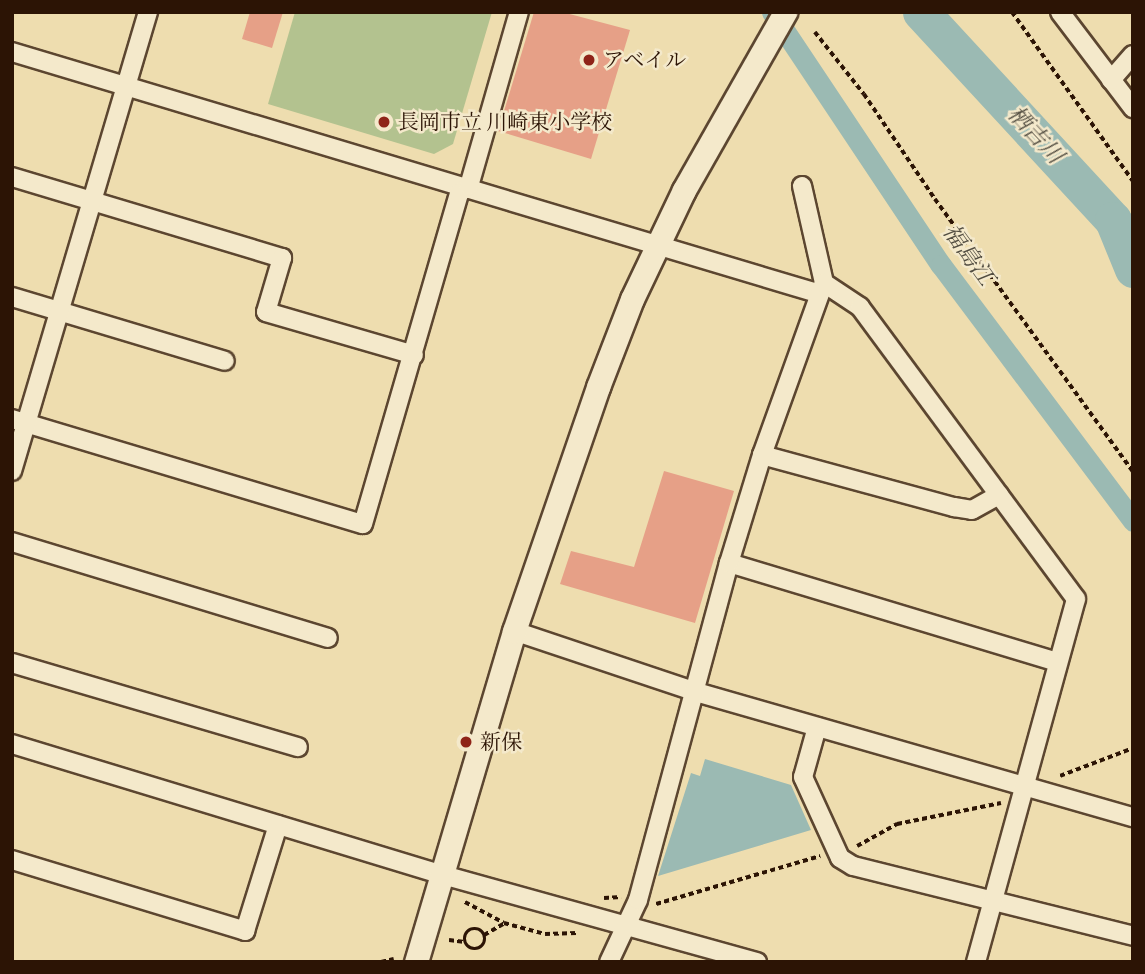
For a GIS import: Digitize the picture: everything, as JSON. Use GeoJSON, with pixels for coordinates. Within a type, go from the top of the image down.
{"type":"FeatureCollection","features":[{"type":"Feature","properties":{"kind":"street"},"geometry":{"type":"LineString","coordinates":[[12,471],[19,421],[60,311],[148,12]]}},
{"type":"Feature","properties":{"kind":"street"},"geometry":{"type":"LineString","coordinates":[[19,421],[363,524],[459,193],[469,187],[519,12]]}},
{"type":"Feature","properties":{"kind":"street"},"geometry":{"type":"LineString","coordinates":[[405,960],[443,876],[514,631],[598,387],[658,244],[785,12]]}},
{"type":"Feature","properties":{"kind":"street"},"geometry":{"type":"LineString","coordinates":[[1060,12],[1133,108]]}},
{"type":"Feature","properties":{"kind":"street"},"geometry":{"type":"LineString","coordinates":[[12,51],[658,244],[821,288],[860,307],[1076,599],[976,962]]}},
{"type":"Feature","properties":{"kind":"street"},"geometry":{"type":"LineString","coordinates":[[1111,80],[1133,55]]}},
{"type":"Feature","properties":{"kind":"street"},"geometry":{"type":"LineString","coordinates":[[12,177],[282,258],[266,312],[414,355]]}},
{"type":"Feature","properties":{"kind":"street"},"geometry":{"type":"LineString","coordinates":[[609,962],[638,900],[729,563],[762,455],[821,288],[802,186]]}},
{"type":"Feature","properties":{"kind":"street"},"geometry":{"type":"LineString","coordinates":[[12,297],[225,361]]}},
{"type":"Feature","properties":{"kind":"street"},"geometry":{"type":"LineString","coordinates":[[762,455],[954,507],[972,510],[999,495]]}},
{"type":"Feature","properties":{"kind":"street"},"geometry":{"type":"LineString","coordinates":[[12,542],[328,638]]}},
{"type":"Feature","properties":{"kind":"street"},"geometry":{"type":"LineString","coordinates":[[729,563],[1057,662]]}},
{"type":"Feature","properties":{"kind":"street"},"geometry":{"type":"LineString","coordinates":[[514,631],[696,692],[1133,817]]}},
{"type":"Feature","properties":{"kind":"street"},"geometry":{"type":"LineString","coordinates":[[12,663],[298,747]]}},
{"type":"Feature","properties":{"kind":"street"},"geometry":{"type":"LineString","coordinates":[[817,727],[803,777],[840,858],[853,866],[994,899],[1133,936]]}},
{"type":"Feature","properties":{"kind":"street"},"geometry":{"type":"LineString","coordinates":[[12,744],[443,876],[757,962]]}},
{"type":"Feature","properties":{"kind":"street"},"geometry":{"type":"LineString","coordinates":[[12,860],[245,931],[278,825]]}},
{"type":"Feature","properties":{"kind":"path"},"geometry":{"type":"LineString","coordinates":[[1012,12],[1133,181]]}},
{"type":"Feature","properties":{"kind":"path"},"geometry":{"type":"LineString","coordinates":[[816,32],[864,94],[935,199],[1133,472]]}},
{"type":"Feature","properties":{"kind":"path"},"geometry":{"type":"LineString","coordinates":[[1056,777],[1133,748]]}},
{"type":"Feature","properties":{"kind":"path"},"geometry":{"type":"LineString","coordinates":[[855,847],[897,824],[1001,803]]}},
{"type":"Feature","properties":{"kind":"path"},"geometry":{"type":"LineString","coordinates":[[656,904],[819,856]]}},
{"type":"Feature","properties":{"kind":"path"},"geometry":{"type":"LineString","coordinates":[[601,899],[622,897]]}},
{"type":"Feature","properties":{"kind":"path"},"geometry":{"type":"LineString","coordinates":[[459,898],[504,923],[545,933],[582,933]]}},
{"type":"Feature","properties":{"kind":"path"},"geometry":{"type":"LineString","coordinates":[[449,940],[465,942],[478,948],[484,935],[504,923]]}},
{"type":"Feature","properties":{"kind":"path"},"geometry":{"type":"LineString","coordinates":[[465,942],[473,929],[484,935]]}},
{"type":"Feature","properties":{"kind":"path"},"geometry":{"type":"LineString","coordinates":[[382,962],[405,960]]}},
{"type":"Feature","properties":{"kind":"green space","name":"長岡市立 川崎東小学校"},"geometry":{"type":"Polygon","coordinates":[[[295,12],[492,12],[453,144],[434,154],[268,104],[295,12]]]}},
{"type":"Feature","properties":{"kind":"water"},"geometry":{"type":"Polygon","coordinates":[[[705,759],[791,785],[811,830],[658,876],[691,773],[700,776],[705,759]]]}},
{"type":"Feature","properties":{"kind":"building"},"geometry":{"type":"Polygon","coordinates":[[[250,12],[283,12],[272,48],[242,39],[250,12]]]}},
{"type":"Feature","properties":{"kind":"building"},"geometry":{"type":"Polygon","coordinates":[[[534,12],[562,12],[630,30],[591,159],[498,131],[534,12]]]}},
{"type":"Feature","properties":{"kind":"building"},"geometry":{"type":"Polygon","coordinates":[[[664,471],[734,491],[695,623],[560,584],[571,551],[634,567],[664,471]]]}},
{"type":"Feature","properties":{"kind":"waterway","name":"福島江"},"geometry":{"type":"LineString","coordinates":[[772,12],[941,265],[1133,521]]}},
{"type":"Feature","properties":{"kind":"waterway","name":"栖吉川"},"geometry":{"type":"LineString","coordinates":[[921,12],[1113,220],[1133,269]]}},
{"type":"Feature","properties":{"kind":"place","name":"アベイル"},"geometry":{"type":"Point","coordinates":[589,60]}},
{"type":"Feature","properties":{"kind":"place","name":"長岡市立 川崎東小学校"},"geometry":{"type":"Point","coordinates":[384,122]}},
{"type":"Feature","properties":{"kind":"place","name":"新保"},"geometry":{"type":"Point","coordinates":[466,742]}}]}
